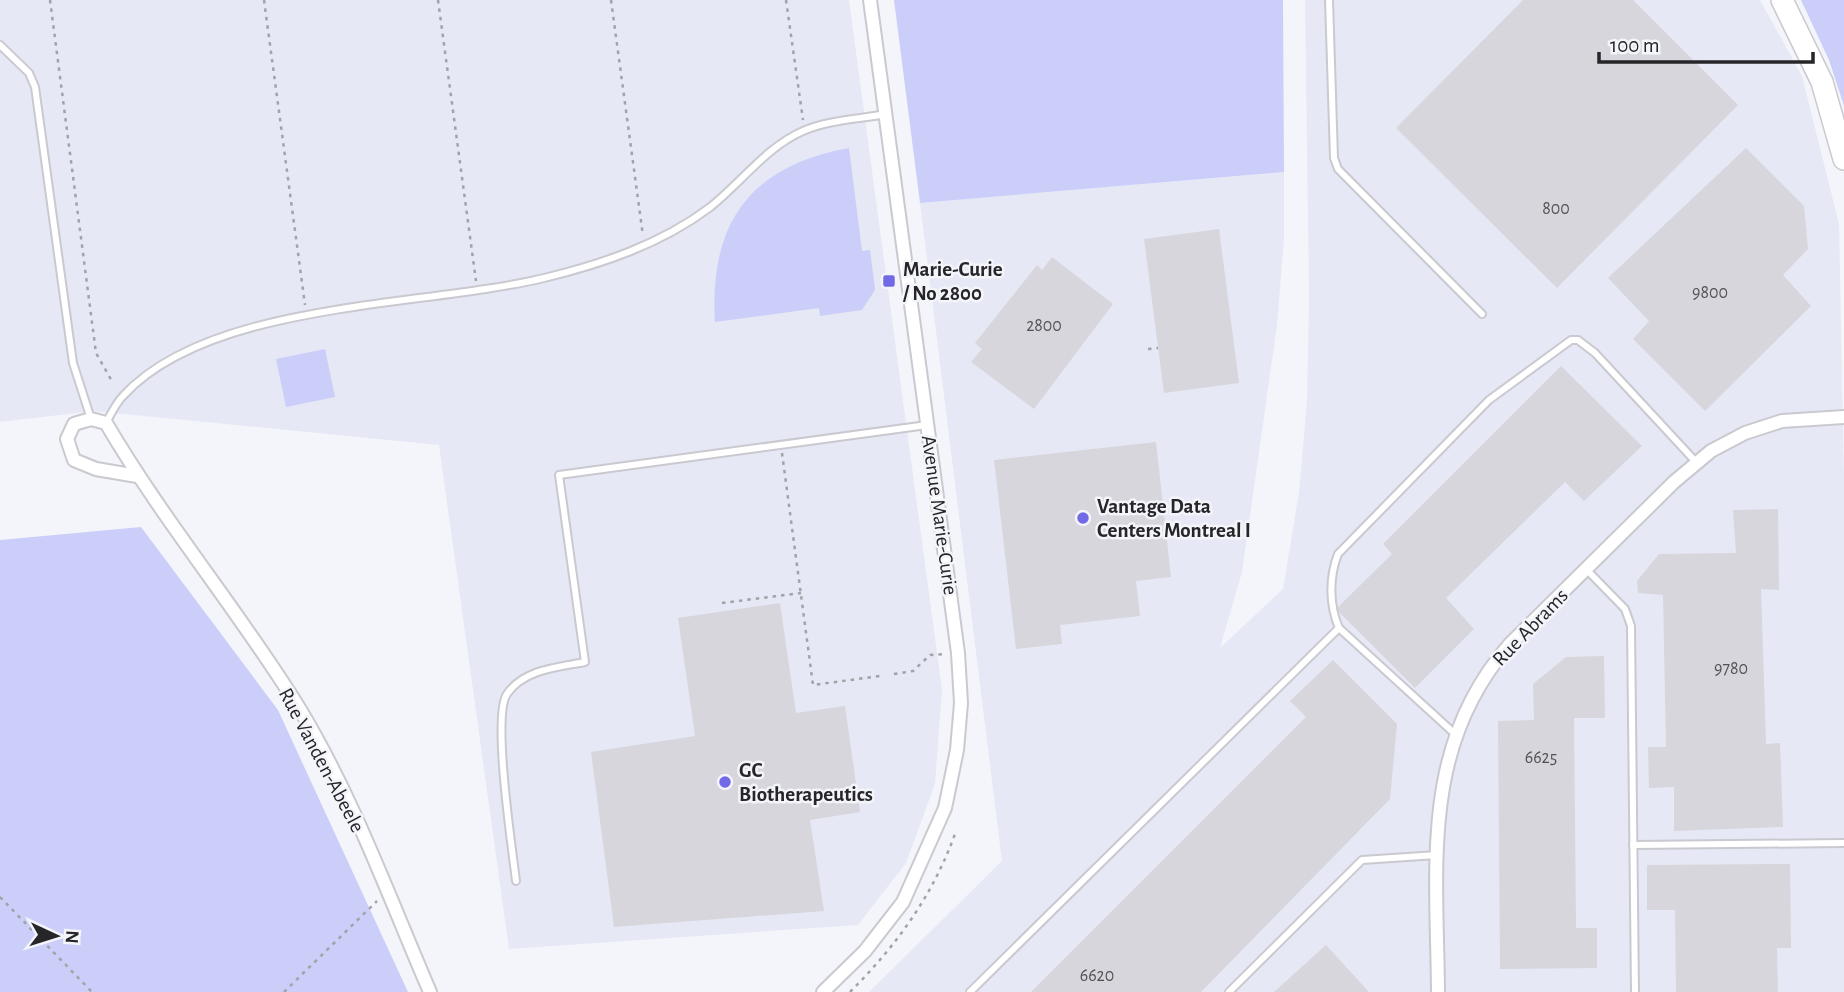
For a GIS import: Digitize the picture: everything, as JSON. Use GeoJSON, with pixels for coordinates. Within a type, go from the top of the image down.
{"type":"FeatureCollection","features":[{"type":"Feature","properties":{"kind":"main road"},"geometry":{"type":"LineString","coordinates":[[1782,0],[1822,82],[1844,159]]}},
{"type":"Feature","properties":{"kind":"street","name":"Avenue Marie-Curie"},"geometry":{"type":"LineString","coordinates":[[823,992],[865,951],[902,902],[945,808],[957,750],[961,703],[958,653],[870,0]]}},
{"type":"Feature","properties":{"kind":"street","name":"Rue Abrams"},"geometry":{"type":"LineString","coordinates":[[1438,992],[1437,855],[1440,789],[1455,733],[1478,686],[1499,656],[1696,462],[1728,441],[1765,425],[1794,419],[1844,416]]}},
{"type":"Feature","properties":{"kind":"street"},"geometry":{"type":"LineString","coordinates":[[106,423],[91,419],[74,424],[68,432],[69,453],[74,460],[96,469],[137,476]]}},
{"type":"Feature","properties":{"kind":"street","name":"Rue Vanden-Abeele"},"geometry":{"type":"LineString","coordinates":[[106,423],[137,476],[299,709],[352,811],[430,992]]}},
{"type":"Feature","properties":{"kind":"lane"},"geometry":{"type":"LineString","coordinates":[[1329,0],[1334,158],[1338,169],[1482,314]]}},
{"type":"Feature","properties":{"kind":"lane"},"geometry":{"type":"LineString","coordinates":[[0,45],[29,73],[36,87],[73,363],[91,419]]}},
{"type":"Feature","properties":{"kind":"lane"},"geometry":{"type":"LineString","coordinates":[[106,423],[122,397],[168,360],[241,331],[306,315],[477,291],[581,268],[644,245],[707,209],[776,148],[804,130],[886,114]]}},
{"type":"Feature","properties":{"kind":"lane"},"geometry":{"type":"LineString","coordinates":[[1455,733],[1339,628],[1332,612],[1332,568],[1338,554],[1489,400],[1571,340],[1578,340],[1595,353],[1696,462]]}},
{"type":"Feature","properties":{"kind":"lane"},"geometry":{"type":"LineString","coordinates":[[516,881],[501,727],[506,695],[519,681],[535,672],[585,662],[559,475],[927,425]]}},
{"type":"Feature","properties":{"kind":"lane"},"geometry":{"type":"LineString","coordinates":[[1586,569],[1630,617],[1635,992]]}},
{"type":"Feature","properties":{"kind":"lane"},"geometry":{"type":"LineString","coordinates":[[970,992],[1339,628]]}},
{"type":"Feature","properties":{"kind":"lane"},"geometry":{"type":"LineString","coordinates":[[1633,845],[1844,843]]}},
{"type":"Feature","properties":{"kind":"lane"},"geometry":{"type":"LineString","coordinates":[[1229,992],[1362,860],[1437,855]]}},
{"type":"Feature","properties":{"kind":"path"},"geometry":{"type":"LineString","coordinates":[[50,0],[96,353],[113,383]]}},
{"type":"Feature","properties":{"kind":"path"},"geometry":{"type":"LineString","coordinates":[[264,0],[306,315]]}},
{"type":"Feature","properties":{"kind":"path"},"geometry":{"type":"LineString","coordinates":[[438,0],[477,291]]}},
{"type":"Feature","properties":{"kind":"path"},"geometry":{"type":"LineString","coordinates":[[611,0],[644,245]]}},
{"type":"Feature","properties":{"kind":"path"},"geometry":{"type":"LineString","coordinates":[[786,0],[804,130]]}},
{"type":"Feature","properties":{"kind":"path"},"geometry":{"type":"LineString","coordinates":[[1148,348],[1158,348]]}},
{"type":"Feature","properties":{"kind":"path"},"geometry":{"type":"LineString","coordinates":[[781,445],[813,685],[880,676]]}},
{"type":"Feature","properties":{"kind":"path"},"geometry":{"type":"LineString","coordinates":[[722,603],[801,593]]}},
{"type":"Feature","properties":{"kind":"path"},"geometry":{"type":"LineString","coordinates":[[894,674],[913,671],[930,655],[958,653]]}},
{"type":"Feature","properties":{"kind":"path"},"geometry":{"type":"LineString","coordinates":[[284,992],[387,892]]}},
{"type":"Feature","properties":{"kind":"path"},"geometry":{"type":"LineString","coordinates":[[0,897],[92,992]]}},
{"type":"Feature","properties":{"kind":"shaded area"},"geometry":{"type":"Polygon","coordinates":[[[0,0],[849,0],[942,690],[935,784],[906,863],[858,925],[509,949],[439,445],[93,411],[0,422],[0,0]]]}},
{"type":"Feature","properties":{"kind":"shaded area"},"geometry":{"type":"Polygon","coordinates":[[[894,0],[1283,0],[1284,172],[920,203],[894,0]]]}},
{"type":"Feature","properties":{"kind":"shaded area"},"geometry":{"type":"Polygon","coordinates":[[[1305,0],[1760,0],[1802,76],[1839,224],[1844,477],[1844,992],[869,992],[1002,861],[920,203],[1284,172],[1284,239],[1277,325],[1242,572],[1220,648],[1283,589],[1299,492],[1307,400],[1309,297],[1305,0]]]}},
{"type":"Feature","properties":{"kind":"shaded area"},"geometry":{"type":"Polygon","coordinates":[[[1801,0],[1844,0],[1844,106],[1829,60],[1801,0]]]}},
{"type":"Feature","properties":{"kind":"shaded area"},"geometry":{"type":"Polygon","coordinates":[[[849,148],[862,251],[870,250],[875,290],[862,310],[820,316],[819,308],[715,322],[715,287],[719,256],[729,228],[743,205],[762,185],[785,169],[849,148]]]}},
{"type":"Feature","properties":{"kind":"shaded area"},"geometry":{"type":"Polygon","coordinates":[[[325,349],[335,397],[286,407],[276,359],[325,349]]]}},
{"type":"Feature","properties":{"kind":"shaded area"},"geometry":{"type":"Polygon","coordinates":[[[141,527],[278,710],[408,992],[0,992],[0,540],[141,527]]]}},
{"type":"Feature","properties":{"kind":"building"},"geometry":{"type":"Polygon","coordinates":[[[1523,0],[1633,0],[1738,105],[1557,288],[1396,128],[1523,0]]]}},
{"type":"Feature","properties":{"kind":"building"},"geometry":{"type":"Polygon","coordinates":[[[1746,148],[1804,206],[1808,249],[1783,275],[1811,306],[1705,411],[1633,339],[1649,321],[1608,278],[1746,148]]]}},
{"type":"Feature","properties":{"kind":"building"},"geometry":{"type":"Polygon","coordinates":[[[1219,229],[1239,383],[1164,393],[1144,239],[1219,229]]]}},
{"type":"Feature","properties":{"kind":"building"},"geometry":{"type":"Polygon","coordinates":[[[1052,257],[1113,304],[1034,409],[971,362],[982,349],[975,343],[1037,265],[1042,270],[1052,257]]]}},
{"type":"Feature","properties":{"kind":"building"},"geometry":{"type":"Polygon","coordinates":[[[1561,366],[1642,446],[1584,501],[1565,482],[1446,598],[1474,629],[1415,688],[1336,609],[1392,554],[1383,544],[1561,366]]]}},
{"type":"Feature","properties":{"kind":"building","name":"Vantage Data Centers Montreal I"},"geometry":{"type":"Polygon","coordinates":[[[1156,442],[1171,577],[1136,581],[1140,616],[1060,625],[1062,644],[1016,649],[994,460],[1156,442]]]}},
{"type":"Feature","properties":{"kind":"building"},"geometry":{"type":"Polygon","coordinates":[[[1778,509],[1779,590],[1761,589],[1766,744],[1780,743],[1783,827],[1674,831],[1674,787],[1649,788],[1648,747],[1666,747],[1663,595],[1638,593],[1637,581],[1659,554],[1736,553],[1733,510],[1778,509]]]}},
{"type":"Feature","properties":{"kind":"building","name":"GC Biotherapeutics"},"geometry":{"type":"Polygon","coordinates":[[[780,603],[796,713],[845,706],[860,812],[810,820],[824,911],[614,927],[591,752],[695,736],[678,618],[780,603]]]}},
{"type":"Feature","properties":{"kind":"building"},"geometry":{"type":"Polygon","coordinates":[[[1604,656],[1605,718],[1574,718],[1576,928],[1597,928],[1597,968],[1500,969],[1498,721],[1534,720],[1533,684],[1566,657],[1604,656]]]}},
{"type":"Feature","properties":{"kind":"building"},"geometry":{"type":"Polygon","coordinates":[[[1333,660],[1397,724],[1390,799],[1201,992],[1031,992],[1306,717],[1290,701],[1333,660]]]}},
{"type":"Feature","properties":{"kind":"building"},"geometry":{"type":"Polygon","coordinates":[[[1790,864],[1791,948],[1777,948],[1778,992],[1676,992],[1675,910],[1647,910],[1647,865],[1790,864]]]}},
{"type":"Feature","properties":{"kind":"building"},"geometry":{"type":"Polygon","coordinates":[[[1326,945],[1369,992],[1274,992],[1326,945]]]}},
{"type":"Feature","properties":{"kind":"place","name":"Marie-Curie / No 2800"},"geometry":{"type":"Point","coordinates":[889,281]}},
{"type":"Feature","properties":{"kind":"place","name":"Vantage Data Centers Montreal I"},"geometry":{"type":"Point","coordinates":[1083,518]}},
{"type":"Feature","properties":{"kind":"place","name":"GC Biotherapeutics"},"geometry":{"type":"Point","coordinates":[725,782]}}]}
